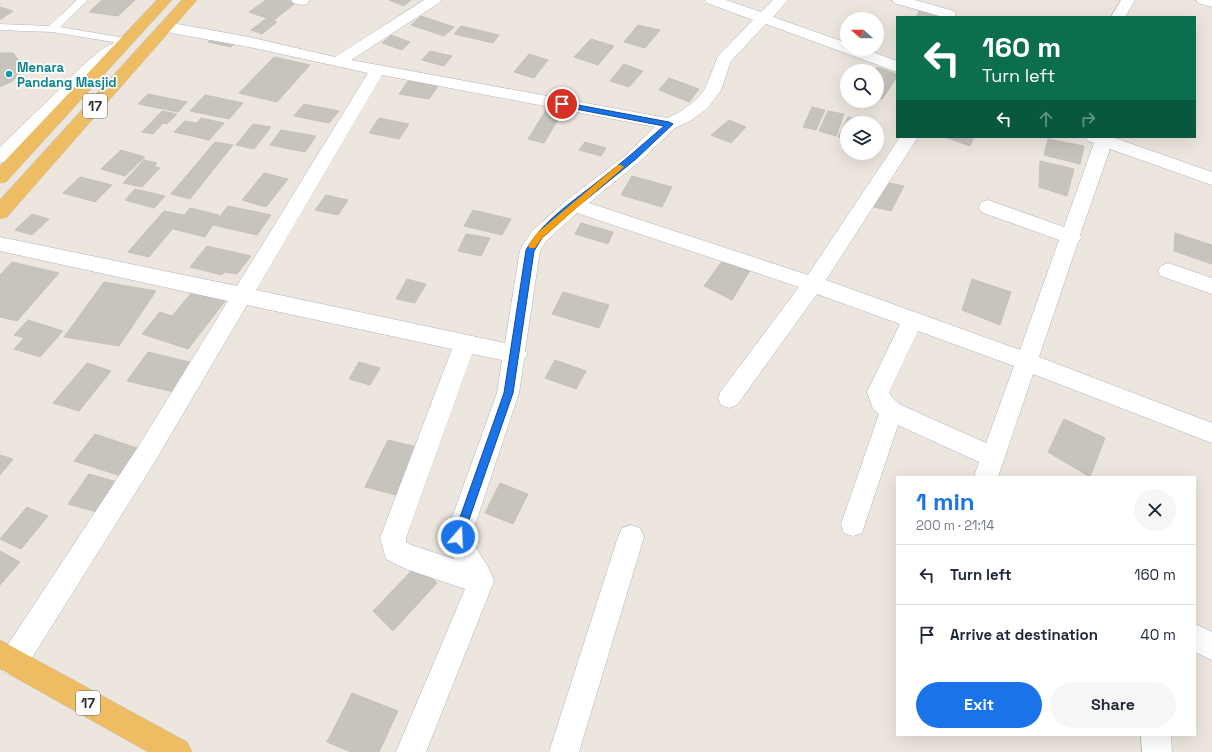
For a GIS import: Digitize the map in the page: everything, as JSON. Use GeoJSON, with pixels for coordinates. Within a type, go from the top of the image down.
{"type":"FeatureCollection","features":[{"type":"Feature","properties":{"kind":"highway","name":"17"},"geometry":{"type":"LineString","coordinates":[[0,177],[165,0]]}},
{"type":"Feature","properties":{"kind":"highway","name":"17"},"geometry":{"type":"LineString","coordinates":[[0,212],[190,0]]}},
{"type":"Feature","properties":{"kind":"highway","name":"17"},"geometry":{"type":"LineString","coordinates":[[7,658],[177,752]]}},
{"type":"Feature","properties":{"kind":"street"},"geometry":{"type":"LineString","coordinates":[[337,62],[434,0]]}},
{"type":"Feature","properties":{"kind":"street"},"geometry":{"type":"LineString","coordinates":[[712,0],[840,46]]}},
{"type":"Feature","properties":{"kind":"street"},"geometry":{"type":"LineString","coordinates":[[411,752],[481,581],[479,569],[468,560],[462,550],[458,537],[508,393],[516,354],[530,250],[539,236],[574,205],[633,158],[669,124],[684,117],[702,104],[714,90],[724,59],[781,0]]}},
{"type":"Feature","properties":{"kind":"street"},"geometry":{"type":"LineString","coordinates":[[899,0],[948,16],[958,0]]}},
{"type":"Feature","properties":{"kind":"street"},"geometry":{"type":"LineString","coordinates":[[1119,16],[1128,0]]}},
{"type":"Feature","properties":{"kind":"street"},"geometry":{"type":"LineString","coordinates":[[1203,0],[1212,3]]}},
{"type":"Feature","properties":{"kind":"street"},"geometry":{"type":"LineString","coordinates":[[166,27],[249,42],[337,62],[669,124]]}},
{"type":"Feature","properties":{"kind":"street"},"geometry":{"type":"LineString","coordinates":[[0,157],[89,70],[105,56],[124,43]]}},
{"type":"Feature","properties":{"kind":"street"},"geometry":{"type":"LineString","coordinates":[[868,56],[896,66]]}},
{"type":"Feature","properties":{"kind":"street"},"geometry":{"type":"LineString","coordinates":[[7,658],[146,455],[240,296],[378,69]]}},
{"type":"Feature","properties":{"kind":"street"},"geometry":{"type":"LineString","coordinates":[[729,398],[813,284],[908,138]]}},
{"type":"Feature","properties":{"kind":"street"},"geometry":{"type":"LineString","coordinates":[[912,321],[878,392],[881,402],[891,411],[989,467],[1072,237],[1099,139],[1212,179]]}},
{"type":"Feature","properties":{"kind":"street"},"geometry":{"type":"LineString","coordinates":[[574,205],[813,284],[1027,362],[1212,433]]}},
{"type":"Feature","properties":{"kind":"street"},"geometry":{"type":"LineString","coordinates":[[988,207],[1072,237]]}},
{"type":"Feature","properties":{"kind":"street"},"geometry":{"type":"LineString","coordinates":[[0,244],[516,354]]}},
{"type":"Feature","properties":{"kind":"street"},"geometry":{"type":"LineString","coordinates":[[1168,271],[1212,286]]}},
{"type":"Feature","properties":{"kind":"street"},"geometry":{"type":"LineString","coordinates":[[465,344],[393,538],[395,550],[406,556],[481,581]]}},
{"type":"Feature","properties":{"kind":"street"},"geometry":{"type":"LineString","coordinates":[[853,524],[891,411]]}},
{"type":"Feature","properties":{"kind":"street"},"geometry":{"type":"LineString","coordinates":[[564,752],[631,537]]}},
{"type":"Feature","properties":{"kind":"street"},"geometry":{"type":"LineString","coordinates":[[1196,638],[1212,646]]}},
{"type":"Feature","properties":{"kind":"street"},"geometry":{"type":"LineString","coordinates":[[1156,736],[1157,752]]}},
{"type":"Feature","properties":{"kind":"lane"},"geometry":{"type":"LineString","coordinates":[[52,30],[83,0]]}},
{"type":"Feature","properties":{"kind":"lane"},"geometry":{"type":"LineString","coordinates":[[0,27],[52,30],[124,43]]}},
{"type":"Feature","properties":{"kind":"building"},"geometry":{"type":"Polygon","coordinates":[[[102,0],[135,0],[118,16],[89,12],[102,0]]]}},
{"type":"Feature","properties":{"kind":"building"},"geometry":{"type":"Polygon","coordinates":[[[266,0],[281,0],[260,16],[249,12],[266,0]]]}},
{"type":"Feature","properties":{"kind":"building"},"geometry":{"type":"Polygon","coordinates":[[[281,0],[297,2],[274,20],[260,16],[281,0]]]}},
{"type":"Feature","properties":{"kind":"building"},"geometry":{"type":"Polygon","coordinates":[[[389,0],[411,0],[404,6],[389,0]]]}},
{"type":"Feature","properties":{"kind":"building"},"geometry":{"type":"Polygon","coordinates":[[[0,7],[13,11],[0,20],[0,7]]]}},
{"type":"Feature","properties":{"kind":"building"},"geometry":{"type":"Polygon","coordinates":[[[919,11],[936,16],[916,16],[919,11]]]}},
{"type":"Feature","properties":{"kind":"building"},"geometry":{"type":"Polygon","coordinates":[[[421,16],[454,27],[444,36],[411,25],[421,16]]]}},
{"type":"Feature","properties":{"kind":"building"},"geometry":{"type":"Polygon","coordinates":[[[267,18],[277,22],[262,34],[251,30],[267,18]]]}},
{"type":"Feature","properties":{"kind":"building"},"geometry":{"type":"Polygon","coordinates":[[[638,25],[660,30],[645,48],[624,42],[638,25]]]}},
{"type":"Feature","properties":{"kind":"building"},"geometry":{"type":"Polygon","coordinates":[[[461,26],[499,35],[493,43],[454,34],[461,26]]]}},
{"type":"Feature","properties":{"kind":"building"},"geometry":{"type":"Polygon","coordinates":[[[391,35],[410,42],[402,50],[382,43],[391,35]]]}},
{"type":"Feature","properties":{"kind":"building"},"geometry":{"type":"Polygon","coordinates":[[[214,36],[237,41],[231,47],[208,42],[214,36]]]}},
{"type":"Feature","properties":{"kind":"building"},"geometry":{"type":"Polygon","coordinates":[[[591,39],[614,46],[598,65],[574,57],[591,39]]]}},
{"type":"Feature","properties":{"kind":"building"},"geometry":{"type":"Polygon","coordinates":[[[430,51],[452,56],[444,66],[422,60],[430,51]]]}},
{"type":"Feature","properties":{"kind":"building","name":"Menara Pandang Masjid"},"geometry":{"type":"Polygon","coordinates":[[[0,53],[13,53],[24,67],[13,81],[0,87],[0,53]]]}},
{"type":"Feature","properties":{"kind":"building"},"geometry":{"type":"Polygon","coordinates":[[[529,54],[548,60],[534,78],[514,72],[529,54]]]}},
{"type":"Feature","properties":{"kind":"building"},"geometry":{"type":"Polygon","coordinates":[[[274,57],[310,65],[277,102],[239,93],[274,57]]]}},
{"type":"Feature","properties":{"kind":"building"},"geometry":{"type":"Polygon","coordinates":[[[624,64],[643,71],[629,87],[610,81],[624,64]]]}},
{"type":"Feature","properties":{"kind":"building"},"geometry":{"type":"Polygon","coordinates":[[[884,69],[896,74],[896,78],[884,96],[884,69]]]}},
{"type":"Feature","properties":{"kind":"building"},"geometry":{"type":"Polygon","coordinates":[[[669,78],[699,89],[689,102],[659,90],[669,78]]]}},
{"type":"Feature","properties":{"kind":"building"},"geometry":{"type":"Polygon","coordinates":[[[408,81],[438,86],[429,99],[399,94],[408,81]]]}},
{"type":"Feature","properties":{"kind":"building"},"geometry":{"type":"Polygon","coordinates":[[[148,94],[187,102],[178,112],[138,104],[148,94]]]}},
{"type":"Feature","properties":{"kind":"building"},"geometry":{"type":"Polygon","coordinates":[[[205,95],[243,103],[229,119],[190,111],[205,95]]]}},
{"type":"Feature","properties":{"kind":"building"},"geometry":{"type":"Polygon","coordinates":[[[304,104],[339,111],[329,123],[294,116],[304,104]]]}},
{"type":"Feature","properties":{"kind":"building"},"geometry":{"type":"Polygon","coordinates":[[[548,107],[563,111],[544,143],[528,139],[548,107]]]}},
{"type":"Feature","properties":{"kind":"building"},"geometry":{"type":"Polygon","coordinates":[[[812,107],[825,110],[816,130],[803,127],[812,107]]]}},
{"type":"Feature","properties":{"kind":"building"},"geometry":{"type":"Polygon","coordinates":[[[162,111],[177,114],[167,124],[163,123],[153,134],[142,132],[162,111]]]}},
{"type":"Feature","properties":{"kind":"building"},"geometry":{"type":"Polygon","coordinates":[[[828,111],[844,114],[843,116],[840,116],[840,125],[836,136],[819,131],[828,111]]]}},
{"type":"Feature","properties":{"kind":"building"},"geometry":{"type":"Polygon","coordinates":[[[201,118],[224,123],[209,140],[174,132],[185,121],[197,123],[201,118]]]}},
{"type":"Feature","properties":{"kind":"building"},"geometry":{"type":"Polygon","coordinates":[[[379,118],[409,124],[399,139],[369,133],[379,118]]]}},
{"type":"Feature","properties":{"kind":"building"},"geometry":{"type":"Polygon","coordinates":[[[729,120],[746,127],[731,143],[711,135],[729,120]]]}},
{"type":"Feature","properties":{"kind":"building"},"geometry":{"type":"Polygon","coordinates":[[[253,124],[271,127],[254,149],[236,145],[253,124]]]}},
{"type":"Feature","properties":{"kind":"building"},"geometry":{"type":"Polygon","coordinates":[[[281,130],[316,136],[305,152],[270,145],[281,130]]]}},
{"type":"Feature","properties":{"kind":"building"},"geometry":{"type":"Polygon","coordinates":[[[948,138],[974,138],[970,146],[948,138]]]}},
{"type":"Feature","properties":{"kind":"building"},"geometry":{"type":"Polygon","coordinates":[[[1048,139],[1084,146],[1080,164],[1044,155],[1048,139]]]}},
{"type":"Feature","properties":{"kind":"building"},"geometry":{"type":"Polygon","coordinates":[[[215,142],[233,145],[190,199],[171,194],[215,142]]]}},
{"type":"Feature","properties":{"kind":"building"},"geometry":{"type":"Polygon","coordinates":[[[585,142],[606,148],[601,156],[579,150],[585,142]]]}},
{"type":"Feature","properties":{"kind":"building"},"geometry":{"type":"Polygon","coordinates":[[[121,150],[145,157],[125,176],[101,169],[121,150]]]}},
{"type":"Feature","properties":{"kind":"building"},"geometry":{"type":"Polygon","coordinates":[[[144,160],[157,163],[154,167],[160,168],[142,187],[123,183],[144,160]]]}},
{"type":"Feature","properties":{"kind":"building"},"geometry":{"type":"Polygon","coordinates":[[[1040,161],[1074,169],[1067,196],[1039,187],[1040,161]]]}},
{"type":"Feature","properties":{"kind":"building"},"geometry":{"type":"Polygon","coordinates":[[[264,173],[288,179],[266,207],[242,200],[264,173]]]}},
{"type":"Feature","properties":{"kind":"building"},"geometry":{"type":"Polygon","coordinates":[[[632,176],[672,187],[662,207],[621,195],[632,176]]]}},
{"type":"Feature","properties":{"kind":"building"},"geometry":{"type":"Polygon","coordinates":[[[80,177],[112,185],[95,202],[63,193],[80,177]]]}},
{"type":"Feature","properties":{"kind":"building"},"geometry":{"type":"Polygon","coordinates":[[[885,182],[904,186],[891,211],[870,206],[885,182]]]}},
{"type":"Feature","properties":{"kind":"building"},"geometry":{"type":"Polygon","coordinates":[[[135,189],[165,196],[154,208],[125,200],[135,189]]]}},
{"type":"Feature","properties":{"kind":"building"},"geometry":{"type":"Polygon","coordinates":[[[326,195],[348,200],[338,215],[315,210],[326,195]]]}},
{"type":"Feature","properties":{"kind":"building"},"geometry":{"type":"Polygon","coordinates":[[[228,206],[271,215],[257,235],[213,225],[228,206]]]}},
{"type":"Feature","properties":{"kind":"building"},"geometry":{"type":"Polygon","coordinates":[[[190,208],[219,215],[205,237],[173,229],[190,208]]]}},
{"type":"Feature","properties":{"kind":"building"},"geometry":{"type":"Polygon","coordinates":[[[473,210],[511,219],[502,235],[464,226],[473,210]]]}},
{"type":"Feature","properties":{"kind":"building"},"geometry":{"type":"Polygon","coordinates":[[[164,211],[184,215],[149,257],[128,252],[164,211]]]}},
{"type":"Feature","properties":{"kind":"building"},"geometry":{"type":"Polygon","coordinates":[[[32,214],[49,219],[32,235],[15,230],[32,214]]]}},
{"type":"Feature","properties":{"kind":"building"},"geometry":{"type":"Polygon","coordinates":[[[581,223],[613,232],[608,244],[575,234],[581,223]]]}},
{"type":"Feature","properties":{"kind":"building"},"geometry":{"type":"Polygon","coordinates":[[[1175,233],[1212,245],[1212,264],[1174,251],[1175,233]]]}},
{"type":"Feature","properties":{"kind":"building"},"geometry":{"type":"Polygon","coordinates":[[[466,234],[490,238],[481,256],[458,251],[466,234]]]}},
{"type":"Feature","properties":{"kind":"building"},"geometry":{"type":"Polygon","coordinates":[[[207,246],[251,256],[237,274],[225,272],[222,275],[190,267],[207,246]]]}},
{"type":"Feature","properties":{"kind":"building"},"geometry":{"type":"Polygon","coordinates":[[[726,256],[754,264],[732,300],[704,286],[726,256]]]}},
{"type":"Feature","properties":{"kind":"building"},"geometry":{"type":"Polygon","coordinates":[[[12,262],[59,273],[17,321],[0,317],[0,275],[12,262]]]}},
{"type":"Feature","properties":{"kind":"building"},"geometry":{"type":"Polygon","coordinates":[[[407,279],[426,284],[415,303],[396,299],[407,279]]]}},
{"type":"Feature","properties":{"kind":"building"},"geometry":{"type":"Polygon","coordinates":[[[972,279],[1011,292],[1000,325],[962,310],[972,279]]]}},
{"type":"Feature","properties":{"kind":"building"},"geometry":{"type":"Polygon","coordinates":[[[104,282],[156,291],[119,346],[64,337],[104,282]]]}},
{"type":"Feature","properties":{"kind":"building"},"geometry":{"type":"Polygon","coordinates":[[[193,291],[226,300],[188,349],[142,334],[160,312],[172,316],[193,291]]]}},
{"type":"Feature","properties":{"kind":"building"},"geometry":{"type":"Polygon","coordinates":[[[563,292],[609,305],[599,328],[552,314],[563,292]]]}},
{"type":"Feature","properties":{"kind":"building"},"geometry":{"type":"Polygon","coordinates":[[[28,320],[63,331],[40,357],[14,349],[24,338],[14,335],[28,320]]]}},
{"type":"Feature","properties":{"kind":"building"},"geometry":{"type":"Polygon","coordinates":[[[148,352],[198,364],[178,393],[127,381],[148,352]]]}},
{"type":"Feature","properties":{"kind":"building"},"geometry":{"type":"Polygon","coordinates":[[[555,360],[586,371],[576,389],[545,378],[555,360]]]}},
{"type":"Feature","properties":{"kind":"building"},"geometry":{"type":"Polygon","coordinates":[[[359,362],[380,368],[370,385],[349,379],[359,362]]]}},
{"type":"Feature","properties":{"kind":"building"},"geometry":{"type":"Polygon","coordinates":[[[87,363],[111,371],[79,411],[53,403],[87,363]]]}},
{"type":"Feature","properties":{"kind":"building"},"geometry":{"type":"Polygon","coordinates":[[[1064,419],[1105,438],[1090,476],[1048,452],[1064,419]]]}},
{"type":"Feature","properties":{"kind":"building"},"geometry":{"type":"Polygon","coordinates":[[[95,434],[140,449],[121,476],[74,461],[95,434]]]}},
{"type":"Feature","properties":{"kind":"building"},"geometry":{"type":"Polygon","coordinates":[[[388,440],[417,447],[396,495],[365,487],[388,440]]]}},
{"type":"Feature","properties":{"kind":"building"},"geometry":{"type":"Polygon","coordinates":[[[0,455],[13,459],[0,475],[0,455]]]}},
{"type":"Feature","properties":{"kind":"building"},"geometry":{"type":"Polygon","coordinates":[[[89,474],[124,484],[104,514],[68,504],[89,474]]]}},
{"type":"Feature","properties":{"kind":"building"},"geometry":{"type":"Polygon","coordinates":[[[500,483],[528,494],[513,524],[485,513],[500,483]]]}},
{"type":"Feature","properties":{"kind":"building"},"geometry":{"type":"Polygon","coordinates":[[[27,507],[48,516],[21,549],[0,539],[27,507]]]}},
{"type":"Feature","properties":{"kind":"building"},"geometry":{"type":"Polygon","coordinates":[[[0,551],[20,562],[0,585],[0,551]]]}},
{"type":"Feature","properties":{"kind":"building"},"geometry":{"type":"Polygon","coordinates":[[[417,565],[437,583],[393,631],[373,611],[417,565]]]}},
{"type":"Feature","properties":{"kind":"building"},"geometry":{"type":"Polygon","coordinates":[[[352,693],[398,711],[379,752],[351,752],[327,742],[352,693]]]}},
{"type":"Feature","properties":{"kind":"slow traffic"},"geometry":{"type":"LineString","coordinates":[[532,246],[539,236],[621,167]]}},
{"type":"Feature","properties":{"kind":"place","name":"Menara Pandang Masjid"},"geometry":{"type":"Point","coordinates":[9,74]}},
{"type":"Feature","properties":{"kind":"route"},"geometry":{"type":"LineString","coordinates":[[458,537],[493,440],[508,393],[516,354],[526,267],[530,250],[539,236],[574,205],[633,158],[669,124],[562,104]]}}]}
